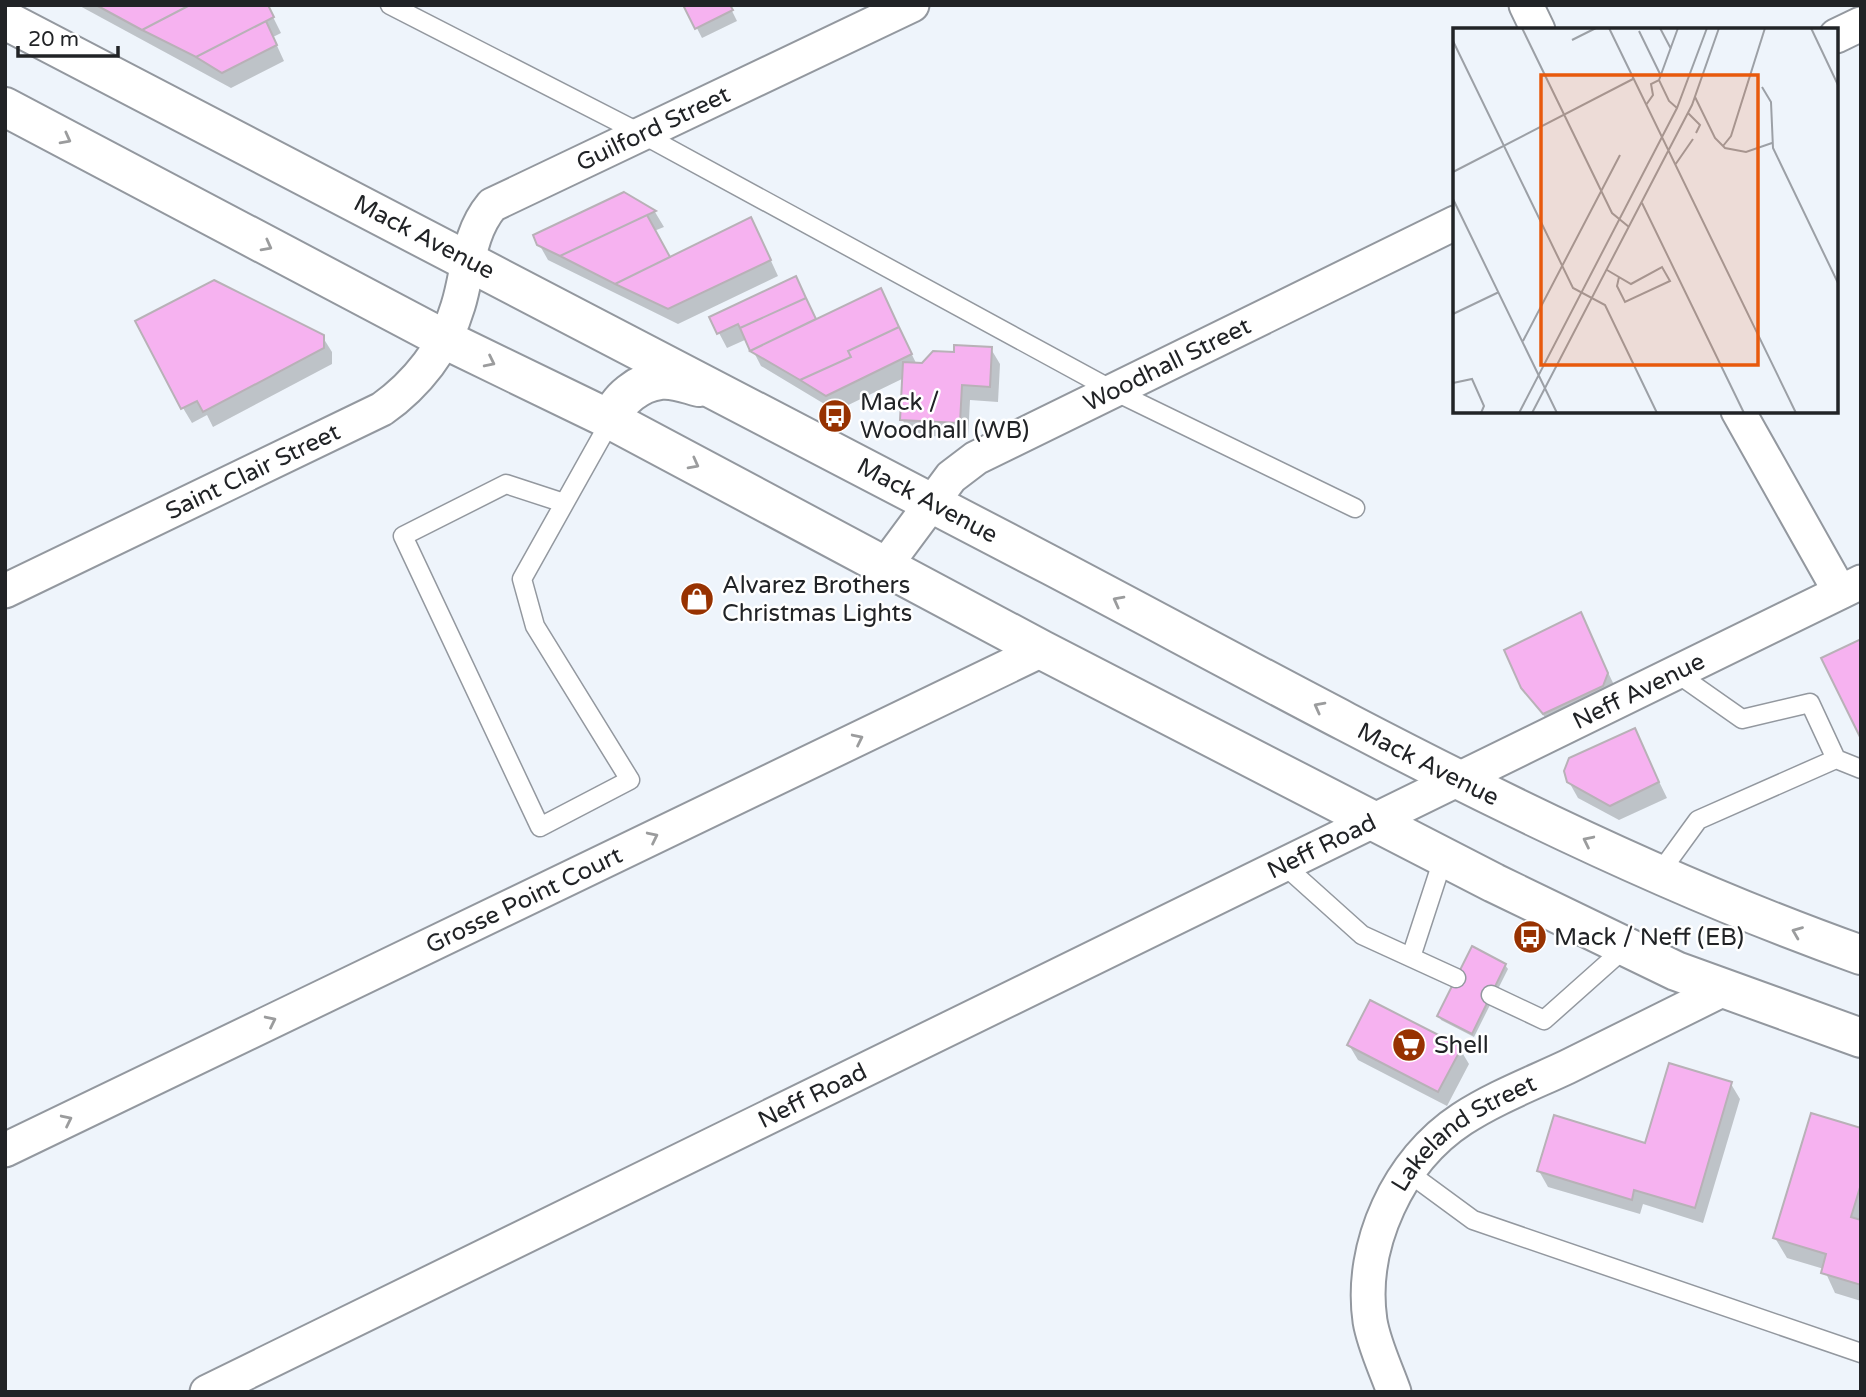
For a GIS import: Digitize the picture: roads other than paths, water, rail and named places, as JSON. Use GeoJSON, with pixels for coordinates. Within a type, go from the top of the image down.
{"type":"FeatureCollection","features":[{"type":"Feature","properties":{"kind":"main road","name":"Mack Avenue"},"geometry":{"type":"LineString","coordinates":[[5,20],[467,257],[714,390],[1458,777],[1658,875],[1861,956]]}},
{"type":"Feature","properties":{"kind":"main road"},"geometry":{"type":"LineString","coordinates":[[5,107],[451,323],[611,419],[895,552],[1042,650],[1444,856],[1676,971],[1861,1038]]}},
{"type":"Feature","properties":{"kind":"main road"},"geometry":{"type":"LineString","coordinates":[[611,419],[620,403],[653,382],[666,380],[714,390]]}},
{"type":"Feature","properties":{"kind":"street","name":"Guilford Street"},"geometry":{"type":"LineString","coordinates":[[451,323],[467,257],[482,217],[492,205],[912,5]]}},
{"type":"Feature","properties":{"kind":"street"},"geometry":{"type":"LineString","coordinates":[[1526,5],[1537,28]]}},
{"type":"Feature","properties":{"kind":"street"},"geometry":{"type":"LineString","coordinates":[[1838,35],[1861,24]]}},
{"type":"Feature","properties":{"kind":"street","name":"Woodhall Street"},"geometry":{"type":"LineString","coordinates":[[895,552],[951,477],[976,458],[1453,224]]}},
{"type":"Feature","properties":{"kind":"street","name":"Saint Clair Street"},"geometry":{"type":"LineString","coordinates":[[5,590],[382,409],[409,390],[451,323]]}},
{"type":"Feature","properties":{"kind":"street"},"geometry":{"type":"LineString","coordinates":[[1739,413],[1850,587]]}},
{"type":"Feature","properties":{"kind":"street","name":"Neff Avenue"},"geometry":{"type":"LineString","coordinates":[[1418,798],[1850,587]]}},
{"type":"Feature","properties":{"kind":"street","name":"Grosse Point Court"},"geometry":{"type":"LineString","coordinates":[[5,1150],[1042,650]]}},
{"type":"Feature","properties":{"kind":"street","name":"Neff Road"},"geometry":{"type":"LineString","coordinates":[[207,1392],[1418,798]]}},
{"type":"Feature","properties":{"kind":"street","name":"Lakeland Street"},"geometry":{"type":"LineString","coordinates":[[1394,1392],[1371,1322],[1369,1287],[1373,1252],[1383,1218],[1425,1150],[1464,1117],[1724,989]]}},
{"type":"Feature","properties":{"kind":"lane"},"geometry":{"type":"LineString","coordinates":[[390,5],[642,134],[1114,391],[1354,508]]}},
{"type":"Feature","properties":{"kind":"lane"},"geometry":{"type":"LineString","coordinates":[[564,503],[506,484],[403,536],[541,827],[631,780],[535,626],[522,579],[611,419]]}},
{"type":"Feature","properties":{"kind":"lane"},"geometry":{"type":"LineString","coordinates":[[1675,672],[1742,719],[1810,703],[1836,760]]}},
{"type":"Feature","properties":{"kind":"lane"},"geometry":{"type":"LineString","coordinates":[[1658,875],[1698,820],[1836,760],[1861,769]]}},
{"type":"Feature","properties":{"kind":"lane"},"geometry":{"type":"LineString","coordinates":[[1411,957],[1444,856]]}},
{"type":"Feature","properties":{"kind":"lane"},"geometry":{"type":"LineString","coordinates":[[1284,864],[1362,935],[1455,978]]}},
{"type":"Feature","properties":{"kind":"lane"},"geometry":{"type":"LineString","coordinates":[[1491,995],[1544,1020],[1626,947]]}},
{"type":"Feature","properties":{"kind":"lane"},"geometry":{"type":"LineString","coordinates":[[1409,1172],[1473,1220],[1861,1353]]}},
{"type":"Feature","properties":{"kind":"place","name":"Mack / Woodhall (WB)"},"geometry":{"type":"Point","coordinates":[835,416]}},
{"type":"Feature","properties":{"kind":"place","name":"Alvarez Brothers Christmas Lights"},"geometry":{"type":"Point","coordinates":[697,599]}},
{"type":"Feature","properties":{"kind":"place","name":"Mack / Neff (EB)"},"geometry":{"type":"Point","coordinates":[1530,937]}},
{"type":"Feature","properties":{"kind":"place","name":"Shell"},"geometry":{"type":"Point","coordinates":[1409,1045]}}]}
